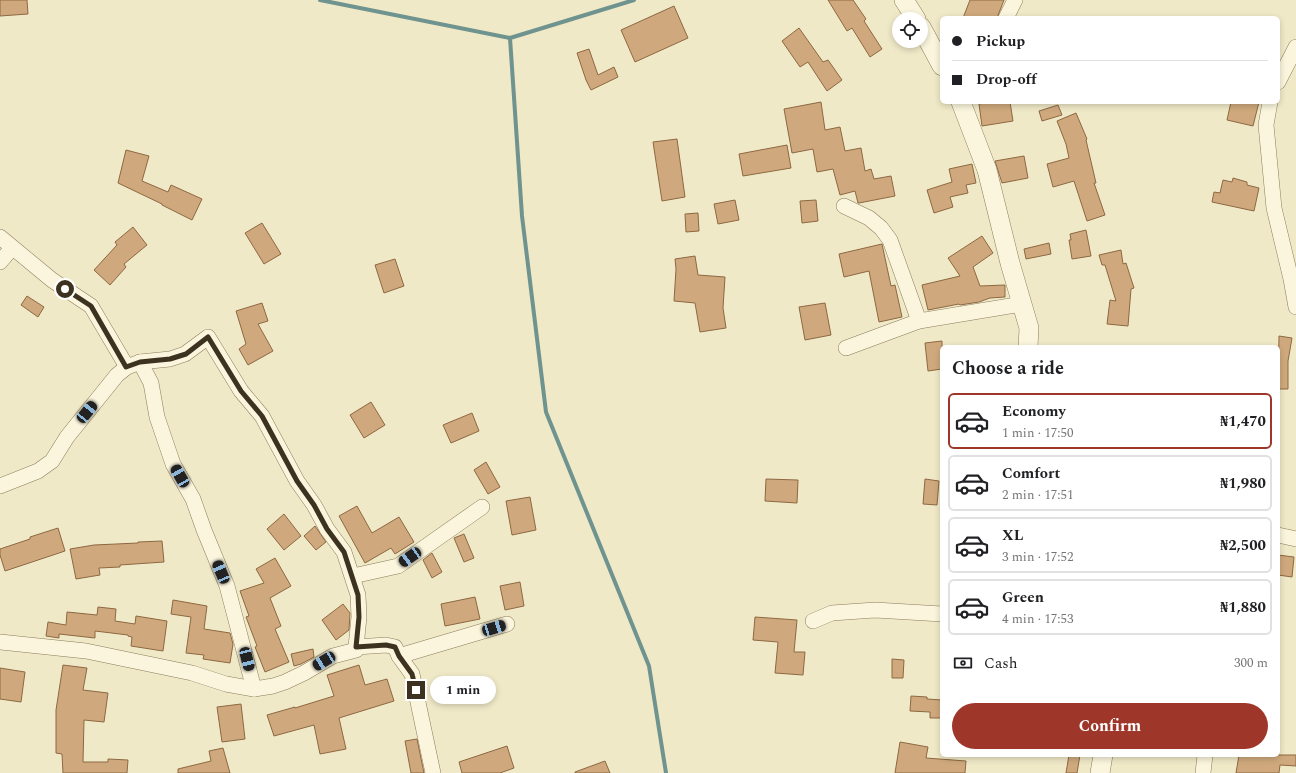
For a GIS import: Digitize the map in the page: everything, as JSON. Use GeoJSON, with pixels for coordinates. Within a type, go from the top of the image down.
{"type":"FeatureCollection","features":[{"type":"Feature","properties":{"kind":"street"},"geometry":{"type":"LineString","coordinates":[[904,0],[912,12]]}},
{"type":"Feature","properties":{"kind":"street"},"geometry":{"type":"LineString","coordinates":[[1007,16],[1015,0]]}},
{"type":"Feature","properties":{"kind":"street"},"geometry":{"type":"LineString","coordinates":[[928,40],[940,62]]}},
{"type":"Feature","properties":{"kind":"street"},"geometry":{"type":"LineString","coordinates":[[1280,78],[1296,47]]}},
{"type":"Feature","properties":{"kind":"street"},"geometry":{"type":"LineString","coordinates":[[961,104],[987,170],[1028,328],[1028,345]]}},
{"type":"Feature","properties":{"kind":"street"},"geometry":{"type":"LineString","coordinates":[[1270,104],[1266,125],[1274,208],[1288,265],[1296,307]]}},
{"type":"Feature","properties":{"kind":"street"},"geometry":{"type":"LineString","coordinates":[[844,206],[869,218],[881,228],[890,240],[919,321]]}},
{"type":"Feature","properties":{"kind":"street"},"geometry":{"type":"LineString","coordinates":[[0,237],[52,280],[91,306],[133,364],[151,383],[157,417],[173,464],[193,499],[227,586],[254,689]]}},
{"type":"Feature","properties":{"kind":"street"},"geometry":{"type":"LineString","coordinates":[[0,262],[12,248]]}},
{"type":"Feature","properties":{"kind":"street"},"geometry":{"type":"LineString","coordinates":[[846,348],[919,321],[1022,304]]}},
{"type":"Feature","properties":{"kind":"street"},"geometry":{"type":"LineString","coordinates":[[0,486],[38,471],[52,461],[67,437],[117,375],[133,364],[170,359],[186,354],[208,337],[241,391],[262,416],[297,481],[314,505],[327,529],[344,552],[358,595],[359,617],[356,650],[333,656],[285,682],[273,686],[254,689],[226,684],[192,673],[86,651],[0,642]]}},
{"type":"Feature","properties":{"kind":"street"},"geometry":{"type":"LineString","coordinates":[[353,576],[398,566],[482,507]]}},
{"type":"Feature","properties":{"kind":"street"},"geometry":{"type":"LineString","coordinates":[[1280,535],[1296,539]]}},
{"type":"Feature","properties":{"kind":"street"},"geometry":{"type":"LineString","coordinates":[[813,621],[832,613],[875,610],[940,614]]}},
{"type":"Feature","properties":{"kind":"street"},"geometry":{"type":"LineString","coordinates":[[399,656],[507,624]]}},
{"type":"Feature","properties":{"kind":"street"},"geometry":{"type":"LineString","coordinates":[[356,647],[386,645],[395,647],[399,656],[412,674],[433,773]]}},
{"type":"Feature","properties":{"kind":"street"},"geometry":{"type":"LineString","coordinates":[[1100,773],[1103,757]]}},
{"type":"Feature","properties":{"kind":"street"},"geometry":{"type":"LineString","coordinates":[[1203,773],[1205,757]]}},
{"type":"Feature","properties":{"kind":"building"},"geometry":{"type":"Polygon","coordinates":[[[0,0],[27,0],[28,14],[0,16],[0,0]]]}},
{"type":"Feature","properties":{"kind":"building"},"geometry":{"type":"Polygon","coordinates":[[[828,0],[853,0],[866,19],[864,21],[882,49],[870,57],[852,28],[847,31],[828,0]]]}},
{"type":"Feature","properties":{"kind":"building"},"geometry":{"type":"Polygon","coordinates":[[[970,0],[1004,0],[998,16],[964,16],[970,0]]]}},
{"type":"Feature","properties":{"kind":"building"},"geometry":{"type":"Polygon","coordinates":[[[674,6],[688,38],[635,62],[621,30],[674,6]]]}},
{"type":"Feature","properties":{"kind":"building"},"geometry":{"type":"Polygon","coordinates":[[[799,28],[823,62],[828,60],[842,80],[827,91],[808,62],[800,67],[782,41],[799,28]]]}},
{"type":"Feature","properties":{"kind":"building"},"geometry":{"type":"Polygon","coordinates":[[[589,49],[598,75],[614,67],[618,77],[591,90],[577,53],[589,49]]]}},
{"type":"Feature","properties":{"kind":"building"},"geometry":{"type":"Polygon","coordinates":[[[821,102],[825,130],[840,127],[845,151],[861,148],[865,171],[871,169],[874,179],[891,176],[895,196],[858,203],[855,191],[840,195],[833,169],[817,172],[813,149],[792,153],[784,109],[821,102]]]}},
{"type":"Feature","properties":{"kind":"building"},"geometry":{"type":"Polygon","coordinates":[[[979,104],[1010,104],[1013,121],[982,126],[979,104]]]}},
{"type":"Feature","properties":{"kind":"building"},"geometry":{"type":"Polygon","coordinates":[[[1231,104],[1258,104],[1253,126],[1227,120],[1231,104]]]}},
{"type":"Feature","properties":{"kind":"building"},"geometry":{"type":"Polygon","coordinates":[[[1058,105],[1062,115],[1042,121],[1039,111],[1058,105]]]}},
{"type":"Feature","properties":{"kind":"building"},"geometry":{"type":"Polygon","coordinates":[[[1076,113],[1087,139],[1096,183],[1094,183],[1105,215],[1087,221],[1074,181],[1053,187],[1047,164],[1069,158],[1066,144],[1057,121],[1076,113]]]}},
{"type":"Feature","properties":{"kind":"building"},"geometry":{"type":"Polygon","coordinates":[[[677,139],[685,197],[662,201],[653,142],[677,139]]]}},
{"type":"Feature","properties":{"kind":"building"},"geometry":{"type":"Polygon","coordinates":[[[787,145],[791,168],[743,176],[739,154],[787,145]]]}},
{"type":"Feature","properties":{"kind":"building"},"geometry":{"type":"Polygon","coordinates":[[[126,150],[149,156],[142,181],[168,192],[171,185],[202,199],[192,220],[118,183],[126,150]]]}},
{"type":"Feature","properties":{"kind":"building"},"geometry":{"type":"Polygon","coordinates":[[[1024,156],[1028,178],[1002,183],[995,161],[1024,156]]]}},
{"type":"Feature","properties":{"kind":"building"},"geometry":{"type":"Polygon","coordinates":[[[972,164],[976,183],[966,185],[968,193],[950,197],[953,207],[934,213],[927,190],[952,182],[949,169],[972,164]]]}},
{"type":"Feature","properties":{"kind":"building"},"geometry":{"type":"Polygon","coordinates":[[[1233,178],[1247,182],[1247,185],[1259,188],[1254,211],[1212,202],[1214,192],[1220,193],[1223,180],[1232,182],[1233,178]]]}},
{"type":"Feature","properties":{"kind":"building"},"geometry":{"type":"Polygon","coordinates":[[[735,200],[739,220],[718,224],[714,204],[735,200]]]}},
{"type":"Feature","properties":{"kind":"building"},"geometry":{"type":"Polygon","coordinates":[[[816,200],[818,221],[802,223],[800,201],[816,200]]]}},
{"type":"Feature","properties":{"kind":"building"},"geometry":{"type":"Polygon","coordinates":[[[698,213],[699,231],[686,232],[685,214],[698,213]]]}},
{"type":"Feature","properties":{"kind":"building"},"geometry":{"type":"Polygon","coordinates":[[[262,223],[281,254],[264,264],[245,233],[262,223]]]}},
{"type":"Feature","properties":{"kind":"building"},"geometry":{"type":"Polygon","coordinates":[[[133,227],[147,245],[124,264],[126,267],[110,285],[94,270],[117,245],[115,242],[133,227]]]}},
{"type":"Feature","properties":{"kind":"building"},"geometry":{"type":"Polygon","coordinates":[[[1086,230],[1091,256],[1072,259],[1069,240],[1071,240],[1070,234],[1086,230]]]}},
{"type":"Feature","properties":{"kind":"building"},"geometry":{"type":"Polygon","coordinates":[[[982,236],[993,253],[973,267],[980,286],[1005,285],[1005,297],[990,298],[979,302],[928,310],[922,285],[960,276],[948,258],[982,236]]]}},
{"type":"Feature","properties":{"kind":"building"},"geometry":{"type":"Polygon","coordinates":[[[1049,243],[1051,254],[1026,259],[1024,249],[1049,243]]]}},
{"type":"Feature","properties":{"kind":"building"},"geometry":{"type":"Polygon","coordinates":[[[882,244],[891,286],[895,285],[902,317],[879,322],[869,271],[844,277],[839,254],[882,244]]]}},
{"type":"Feature","properties":{"kind":"building"},"geometry":{"type":"Polygon","coordinates":[[[1121,250],[1123,264],[1126,263],[1134,288],[1131,289],[1128,326],[1107,324],[1110,300],[1116,301],[1105,265],[1102,265],[1099,255],[1121,250]]]}},
{"type":"Feature","properties":{"kind":"building"},"geometry":{"type":"Polygon","coordinates":[[[695,256],[698,275],[725,277],[723,308],[726,328],[700,332],[695,303],[674,301],[676,269],[675,259],[695,256]]]}},
{"type":"Feature","properties":{"kind":"building"},"geometry":{"type":"Polygon","coordinates":[[[395,259],[404,286],[384,293],[375,265],[395,259]]]}},
{"type":"Feature","properties":{"kind":"building"},"geometry":{"type":"Polygon","coordinates":[[[27,296],[44,307],[38,317],[21,305],[27,296]]]}},
{"type":"Feature","properties":{"kind":"building"},"geometry":{"type":"Polygon","coordinates":[[[262,303],[268,321],[258,324],[273,351],[248,365],[239,349],[246,344],[236,311],[262,303]]]}},
{"type":"Feature","properties":{"kind":"building"},"geometry":{"type":"Polygon","coordinates":[[[825,303],[831,335],[805,340],[799,307],[825,303]]]}},
{"type":"Feature","properties":{"kind":"building"},"geometry":{"type":"Polygon","coordinates":[[[1279,336],[1292,338],[1288,361],[1288,389],[1280,389],[1279,336]]]}},
{"type":"Feature","properties":{"kind":"building"},"geometry":{"type":"Polygon","coordinates":[[[942,341],[942,345],[940,345],[940,369],[928,371],[925,343],[942,341]]]}},
{"type":"Feature","properties":{"kind":"building"},"geometry":{"type":"Polygon","coordinates":[[[371,402],[385,425],[364,438],[350,415],[371,402]]]}},
{"type":"Feature","properties":{"kind":"building"},"geometry":{"type":"Polygon","coordinates":[[[472,413],[479,431],[451,443],[443,425],[472,413]]]}},
{"type":"Feature","properties":{"kind":"building"},"geometry":{"type":"Polygon","coordinates":[[[486,462],[500,487],[488,494],[474,470],[486,462]]]}},
{"type":"Feature","properties":{"kind":"building"},"geometry":{"type":"Polygon","coordinates":[[[766,479],[798,480],[797,503],[765,501],[766,479]]]}},
{"type":"Feature","properties":{"kind":"building"},"geometry":{"type":"Polygon","coordinates":[[[925,479],[939,481],[937,505],[923,504],[925,479]]]}},
{"type":"Feature","properties":{"kind":"building"},"geometry":{"type":"Polygon","coordinates":[[[530,497],[536,530],[512,535],[506,501],[530,497]]]}},
{"type":"Feature","properties":{"kind":"building"},"geometry":{"type":"Polygon","coordinates":[[[357,506],[372,533],[399,517],[414,542],[395,554],[391,548],[365,563],[339,516],[357,506]]]}},
{"type":"Feature","properties":{"kind":"building"},"geometry":{"type":"Polygon","coordinates":[[[284,514],[301,536],[284,550],[267,529],[284,514]]]}},
{"type":"Feature","properties":{"kind":"building"},"geometry":{"type":"Polygon","coordinates":[[[315,526],[326,542],[316,550],[304,536],[315,526]]]}},
{"type":"Feature","properties":{"kind":"building"},"geometry":{"type":"Polygon","coordinates":[[[58,528],[65,551],[5,571],[0,555],[0,549],[58,528]]]}},
{"type":"Feature","properties":{"kind":"building"},"geometry":{"type":"Polygon","coordinates":[[[464,534],[474,558],[464,562],[454,538],[464,534]]]}},
{"type":"Feature","properties":{"kind":"building"},"geometry":{"type":"Polygon","coordinates":[[[162,541],[164,562],[99,568],[100,575],[76,579],[70,549],[94,545],[162,541]]]}},
{"type":"Feature","properties":{"kind":"building"},"geometry":{"type":"Polygon","coordinates":[[[432,553],[442,572],[432,578],[423,560],[432,553]]]}},
{"type":"Feature","properties":{"kind":"building"},"geometry":{"type":"Polygon","coordinates":[[[1280,555],[1294,557],[1292,577],[1280,575],[1280,555]]]}},
{"type":"Feature","properties":{"kind":"building"},"geometry":{"type":"Polygon","coordinates":[[[275,558],[291,586],[270,598],[281,626],[275,629],[289,662],[265,672],[255,647],[257,646],[246,617],[249,616],[240,591],[264,583],[256,569],[275,558]]]}},
{"type":"Feature","properties":{"kind":"building"},"geometry":{"type":"Polygon","coordinates":[[[520,582],[524,606],[505,610],[500,586],[520,582]]]}},
{"type":"Feature","properties":{"kind":"building"},"geometry":{"type":"Polygon","coordinates":[[[475,597],[480,619],[445,626],[441,604],[475,597]]]}},
{"type":"Feature","properties":{"kind":"building"},"geometry":{"type":"Polygon","coordinates":[[[173,600],[207,606],[204,629],[230,633],[233,644],[230,663],[203,659],[204,655],[186,653],[191,617],[171,614],[173,600]]]}},
{"type":"Feature","properties":{"kind":"building"},"geometry":{"type":"Polygon","coordinates":[[[343,604],[350,613],[349,630],[336,640],[322,620],[343,604]]]}},
{"type":"Feature","properties":{"kind":"building"},"geometry":{"type":"Polygon","coordinates":[[[98,607],[116,609],[115,621],[135,624],[136,616],[167,621],[163,651],[131,646],[132,637],[128,635],[95,631],[95,638],[59,634],[59,638],[46,636],[48,622],[66,625],[67,612],[97,615],[98,607]]]}},
{"type":"Feature","properties":{"kind":"building"},"geometry":{"type":"Polygon","coordinates":[[[755,617],[797,620],[794,652],[805,652],[803,675],[775,673],[778,642],[753,640],[755,617]]]}},
{"type":"Feature","properties":{"kind":"building"},"geometry":{"type":"Polygon","coordinates":[[[313,649],[314,657],[294,666],[291,654],[313,649]]]}},
{"type":"Feature","properties":{"kind":"building"},"geometry":{"type":"Polygon","coordinates":[[[892,659],[904,660],[903,678],[892,678],[892,659]]]}},
{"type":"Feature","properties":{"kind":"building"},"geometry":{"type":"Polygon","coordinates":[[[63,665],[87,668],[83,690],[108,693],[104,722],[84,720],[83,762],[108,762],[108,759],[128,760],[127,773],[63,773],[62,754],[56,753],[56,710],[63,665]]]}},
{"type":"Feature","properties":{"kind":"building"},"geometry":{"type":"Polygon","coordinates":[[[359,665],[365,685],[387,679],[394,701],[339,718],[346,749],[320,754],[314,725],[274,736],[267,715],[334,696],[327,675],[359,665]]]}},
{"type":"Feature","properties":{"kind":"building"},"geometry":{"type":"Polygon","coordinates":[[[0,668],[25,672],[21,702],[0,699],[0,668]]]}},
{"type":"Feature","properties":{"kind":"building"},"geometry":{"type":"Polygon","coordinates":[[[911,696],[940,700],[940,718],[930,718],[930,712],[910,711],[911,696]]]}},
{"type":"Feature","properties":{"kind":"building"},"geometry":{"type":"Polygon","coordinates":[[[241,704],[245,739],[222,742],[217,707],[241,704]]]}},
{"type":"Feature","properties":{"kind":"building"},"geometry":{"type":"Polygon","coordinates":[[[417,739],[424,773],[411,773],[405,741],[417,739]]]}},
{"type":"Feature","properties":{"kind":"building"},"geometry":{"type":"Polygon","coordinates":[[[900,742],[928,747],[926,758],[966,761],[965,773],[895,773],[900,742]]]}},
{"type":"Feature","properties":{"kind":"building"},"geometry":{"type":"Polygon","coordinates":[[[507,746],[514,768],[500,773],[462,773],[459,762],[507,746]]]}},
{"type":"Feature","properties":{"kind":"building"},"geometry":{"type":"Polygon","coordinates":[[[223,748],[230,773],[178,773],[178,769],[211,761],[209,751],[223,748]]]}},
{"type":"Feature","properties":{"kind":"building"},"geometry":{"type":"Polygon","coordinates":[[[1280,755],[1296,755],[1296,766],[1280,765],[1279,773],[1236,773],[1239,757],[1280,757],[1280,755]]]}},
{"type":"Feature","properties":{"kind":"building"},"geometry":{"type":"Polygon","coordinates":[[[1069,757],[1080,757],[1077,773],[1066,773],[1069,757]]]}},
{"type":"Feature","properties":{"kind":"building"},"geometry":{"type":"Polygon","coordinates":[[[605,761],[610,773],[575,773],[575,772],[605,761]]]}},
{"type":"Feature","properties":{"kind":"waterway"},"geometry":{"type":"LineString","coordinates":[[320,0],[510,38],[634,0]]}},
{"type":"Feature","properties":{"kind":"waterway"},"geometry":{"type":"LineString","coordinates":[[510,38],[522,216],[546,412],[649,666],[666,773]]}},
{"type":"Feature","properties":{"kind":"route"},"geometry":{"type":"LineString","coordinates":[[65,289],[91,306],[126,367],[140,362],[170,359],[186,354],[208,337],[241,391],[262,416],[297,481],[314,505],[327,529],[344,552],[358,595],[359,617],[356,647],[386,645],[395,647],[399,656],[412,674],[416,690]]}}]}
